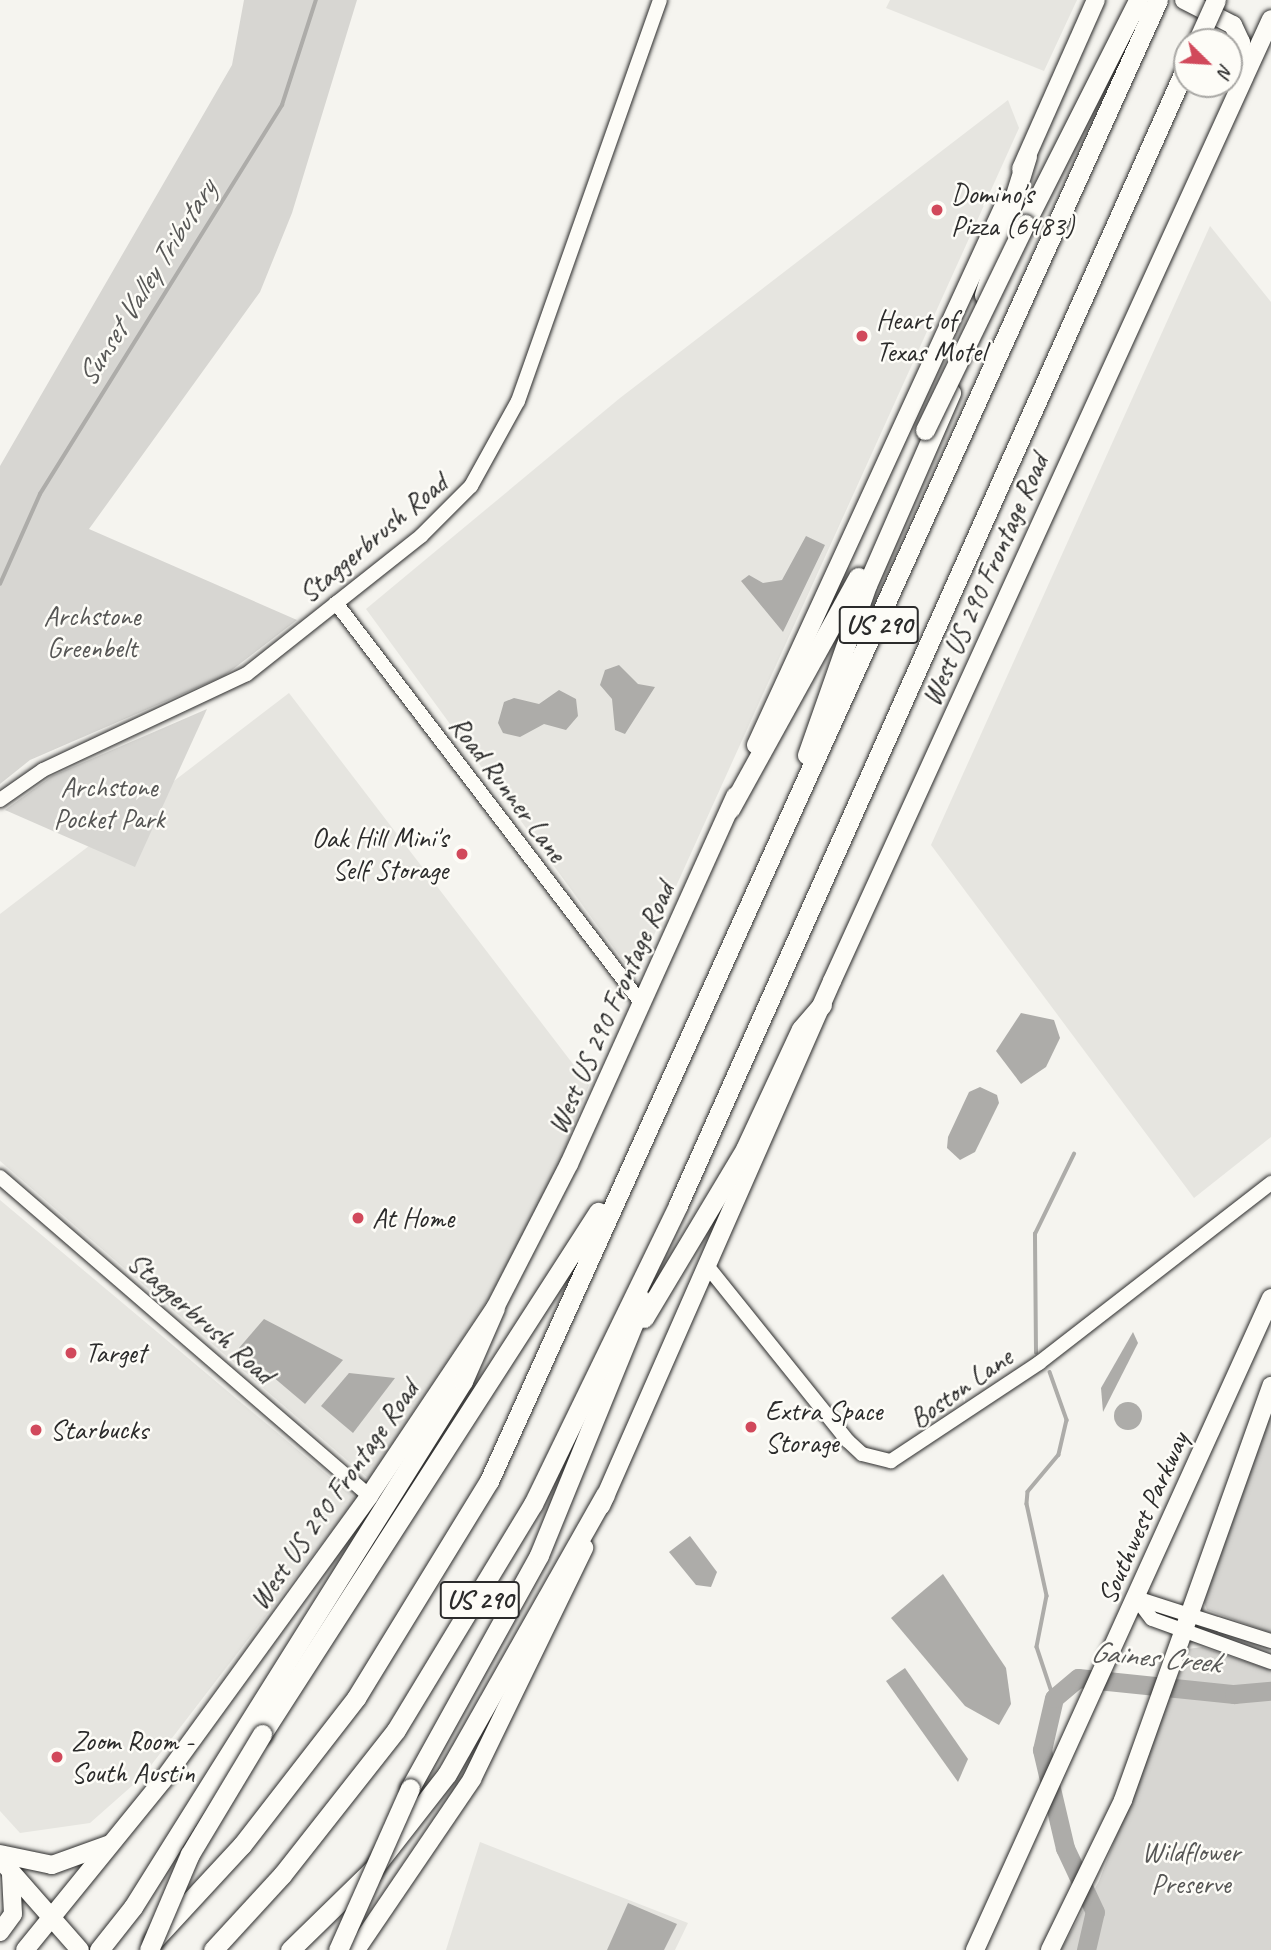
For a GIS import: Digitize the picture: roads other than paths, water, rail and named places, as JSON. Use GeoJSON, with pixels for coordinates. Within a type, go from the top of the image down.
{"type":"FeatureCollection","features":[{"type":"Feature","properties":{"kind":"highway"},"geometry":{"type":"LineString","coordinates":[[730,809],[820,655],[1025,224],[1138,0]]}},
{"type":"Feature","properties":{"kind":"highway","name":"US 290"},"geometry":{"type":"LineString","coordinates":[[147,1950],[301,1773],[403,1630],[495,1471],[1158,0]]}},
{"type":"Feature","properties":{"kind":"highway"},"geometry":{"type":"LineString","coordinates":[[1203,28],[1216,0]]}},
{"type":"Feature","properties":{"kind":"highway","name":"US 290"},"geometry":{"type":"LineString","coordinates":[[213,1950],[340,1805],[447,1656],[533,1504],[678,1205],[1173,96]]}},
{"type":"Feature","properties":{"kind":"highway"},"geometry":{"type":"LineString","coordinates":[[147,1950],[190,1854],[262,1734],[590,1230],[813,742],[867,585],[964,360],[1027,156]]}},
{"type":"Feature","properties":{"kind":"highway"},"geometry":{"type":"LineString","coordinates":[[624,1356],[745,1149],[802,1029],[822,1005]]}},
{"type":"Feature","properties":{"kind":"highway"},"geometry":{"type":"LineString","coordinates":[[338,1950],[410,1787],[539,1555],[624,1356],[678,1205]]}},
{"type":"Feature","properties":{"kind":"highway"},"geometry":{"type":"LineString","coordinates":[[590,1230],[612,1212]]}},
{"type":"Feature","properties":{"kind":"highway"},"geometry":{"type":"LineString","coordinates":[[99,1950],[134,1907],[463,1381],[495,1308]]}},
{"type":"Feature","properties":{"kind":"highway"},"geometry":{"type":"LineString","coordinates":[[290,1950],[373,1868],[447,1774],[605,1495]]}},
{"type":"Feature","properties":{"kind":"main road","name":"West US 290 Frontage Road"},"geometry":{"type":"LineString","coordinates":[[25,1950],[53,1921],[113,1842],[369,1496],[495,1308],[642,1004],[1096,0]]}},
{"type":"Feature","properties":{"kind":"main road"},"geometry":{"type":"LineString","coordinates":[[1087,21],[1104,0]]}},
{"type":"Feature","properties":{"kind":"main road"},"geometry":{"type":"LineString","coordinates":[[1184,0],[1219,12],[1237,32],[1240,54],[1229,103]]}},
{"type":"Feature","properties":{"kind":"main road","name":"West US 290 Frontage Road"},"geometry":{"type":"LineString","coordinates":[[356,1950],[435,1842],[488,1751],[708,1267],[822,1005],[1229,103],[1271,19]]}},
{"type":"Feature","properties":{"kind":"main road","name":"Southwest Parkway"},"geometry":{"type":"LineString","coordinates":[[975,1950],[1271,1298]]}},
{"type":"Feature","properties":{"kind":"main road"},"geometry":{"type":"LineString","coordinates":[[1050,1950],[1089,1877],[1184,1631],[1271,1386]]}},
{"type":"Feature","properties":{"kind":"main road"},"geometry":{"type":"LineString","coordinates":[[4,1861],[52,1865],[113,1842]]}},
{"type":"Feature","properties":{"kind":"main road"},"geometry":{"type":"LineString","coordinates":[[4,1861],[80,1950]]}},
{"type":"Feature","properties":{"kind":"main road"},"geometry":{"type":"LineString","coordinates":[[0,1932],[13,1914],[4,1861]]}},
{"type":"Feature","properties":{"kind":"street","name":"Staggerbrush Road"},"geometry":{"type":"LineString","coordinates":[[0,800],[43,770],[220,689],[335,603],[446,514],[493,454],[518,401],[660,0]]}},
{"type":"Feature","properties":{"kind":"street","name":"Road Runner Lane"},"geometry":{"type":"LineString","coordinates":[[335,603],[642,1004]]}},
{"type":"Feature","properties":{"kind":"street","name":"Staggerbrush Road"},"geometry":{"type":"LineString","coordinates":[[0,1177],[369,1496]]}},
{"type":"Feature","properties":{"kind":"street","name":"Boston Lane"},"geometry":{"type":"LineString","coordinates":[[708,1267],[848,1441],[862,1454],[891,1461],[1038,1363],[1271,1183]]}},
{"type":"Feature","properties":{"kind":"street"},"geometry":{"type":"LineString","coordinates":[[1136,1598],[1191,1612],[1271,1641]]}},
{"type":"Feature","properties":{"kind":"street"},"geometry":{"type":"LineString","coordinates":[[1136,1598],[1152,1619],[1271,1662]]}},
{"type":"Feature","properties":{"kind":"waterway","name":"Sunset Valley Tributary"},"geometry":{"type":"LineString","coordinates":[[0,584],[40,494],[282,105],[316,0]]}},
{"type":"Feature","properties":{"kind":"waterway"},"geometry":{"type":"LineString","coordinates":[[1036,1353],[1035,1234],[1074,1154]]}},
{"type":"Feature","properties":{"kind":"waterway"},"geometry":{"type":"LineString","coordinates":[[1050,1372],[1067,1420],[1059,1455],[1028,1492],[1027,1504],[1047,1596],[1037,1647],[1054,1698]]}},
{"type":"Feature","properties":{"kind":"waterway","name":"Gaines Creek"},"geometry":{"type":"LineString","coordinates":[[1086,1950],[1095,1912],[1065,1848],[1042,1750],[1054,1698],[1078,1678],[1234,1694],[1271,1691]]}},
{"type":"Feature","properties":{"kind":"place","name":"Domino's Pizza (6483)"},"geometry":{"type":"Point","coordinates":[937,210]}},
{"type":"Feature","properties":{"kind":"place","name":"Heart of Texas Motel"},"geometry":{"type":"Point","coordinates":[862,336]}},
{"type":"Feature","properties":{"kind":"place","name":"Oak Hill Mini's Self Storage"},"geometry":{"type":"Point","coordinates":[462,854]}},
{"type":"Feature","properties":{"kind":"place","name":"At Home"},"geometry":{"type":"Point","coordinates":[358,1218]}},
{"type":"Feature","properties":{"kind":"place","name":"Target"},"geometry":{"type":"Point","coordinates":[71,1353]}},
{"type":"Feature","properties":{"kind":"place","name":"Extra Space Storage"},"geometry":{"type":"Point","coordinates":[751,1427]}},
{"type":"Feature","properties":{"kind":"place","name":"Starbucks"},"geometry":{"type":"Point","coordinates":[36,1430]}},
{"type":"Feature","properties":{"kind":"place","name":"Zoom Room - South Austin"},"geometry":{"type":"Point","coordinates":[57,1757]}},
{"type":"Feature","properties":{"kind":"park label","name":"Archstone Greenbelt"},"geometry":{"type":"Point","coordinates":[92,632]}},
{"type":"Feature","properties":{"kind":"park label","name":"Archstone Pocket Park"},"geometry":{"type":"Point","coordinates":[109,803]}},
{"type":"Feature","properties":{"kind":"park label","name":"Wildflower Preserve"},"geometry":{"type":"Point","coordinates":[1191,1868]}}]}
